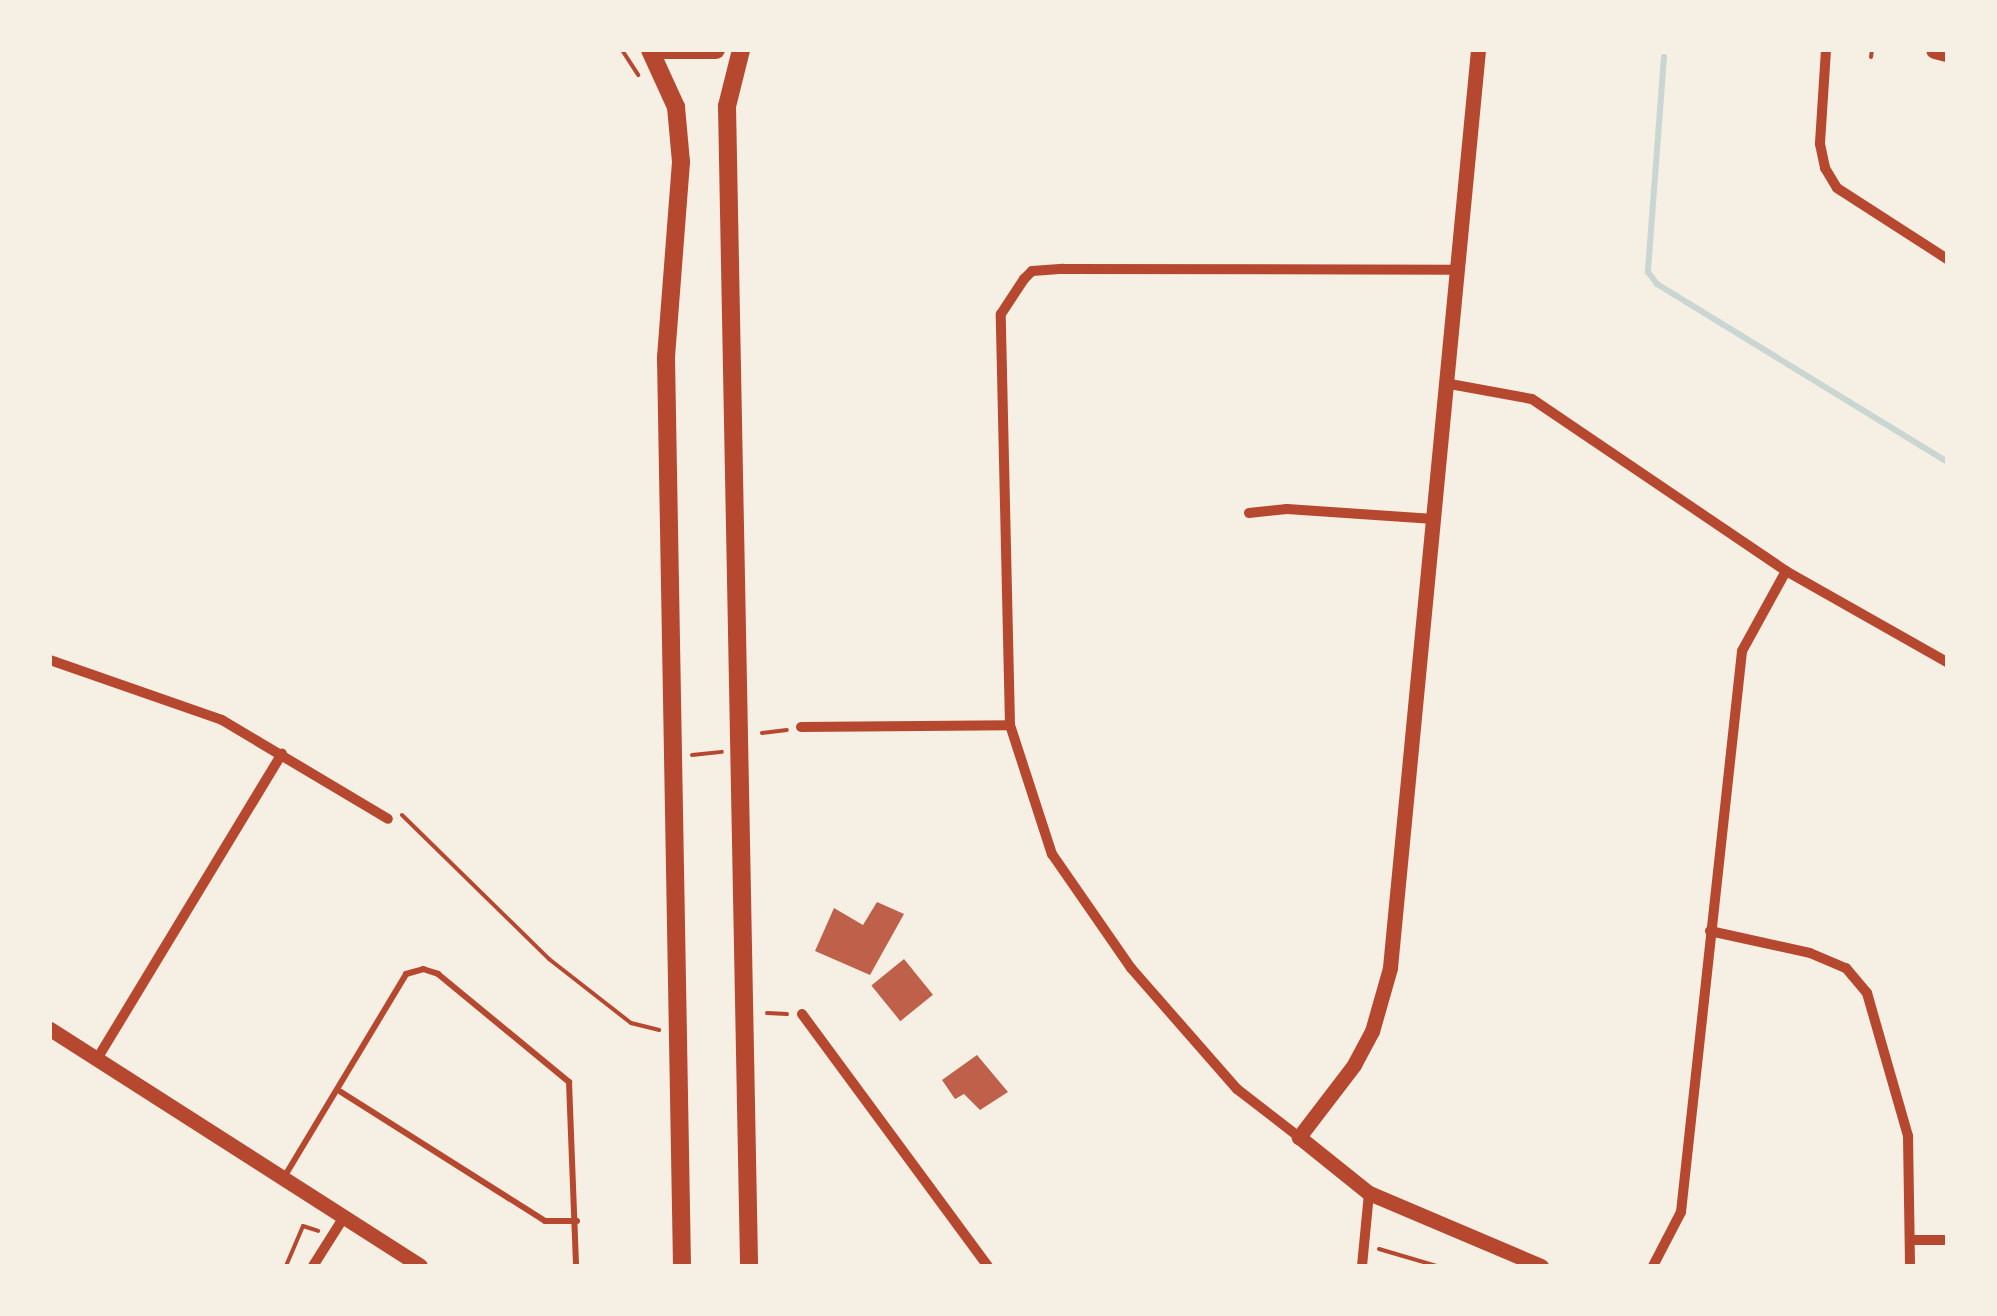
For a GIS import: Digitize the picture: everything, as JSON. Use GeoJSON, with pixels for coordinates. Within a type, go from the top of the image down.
{"type":"FeatureCollection","features":[{"type":"Feature","properties":{"kind":"main road"},"geometry":{"type":"LineString","coordinates":[[650,50],[676,108],[681,162],[666,329],[682,1266]]}},
{"type":"Feature","properties":{"kind":"main road"},"geometry":{"type":"LineString","coordinates":[[663,50],[716,50]]}},
{"type":"Feature","properties":{"kind":"main road"},"geometry":{"type":"LineString","coordinates":[[741,50],[727,106],[748,1266]]}},
{"type":"Feature","properties":{"kind":"main road"},"geometry":{"type":"LineString","coordinates":[[1935,50],[1947,53]]}},
{"type":"Feature","properties":{"kind":"street"},"geometry":{"type":"LineString","coordinates":[[1299,1137],[1363,1048],[1390,968],[1450,384],[1453,270],[1478,50]]}},
{"type":"Feature","properties":{"kind":"street"},"geometry":{"type":"LineString","coordinates":[[1826,50],[1820,144],[1825,168],[1837,188],[1947,260]]}},
{"type":"Feature","properties":{"kind":"street"},"geometry":{"type":"LineString","coordinates":[[1453,270],[1063,269],[1032,271],[1024,279],[1001,314],[1010,725],[1052,854],[1131,968],[1237,1089],[1369,1193],[1542,1266]]}},
{"type":"Feature","properties":{"kind":"street"},"geometry":{"type":"LineString","coordinates":[[1450,384],[1532,399],[1786,571],[1947,662]]}},
{"type":"Feature","properties":{"kind":"street"},"geometry":{"type":"LineString","coordinates":[[1249,513],[1287,509],[1434,519]]}},
{"type":"Feature","properties":{"kind":"street"},"geometry":{"type":"LineString","coordinates":[[1653,1266],[1681,1212],[1742,651],[1786,571]]}},
{"type":"Feature","properties":{"kind":"street"},"geometry":{"type":"LineString","coordinates":[[50,660],[222,720],[388,820]]}},
{"type":"Feature","properties":{"kind":"street"},"geometry":{"type":"LineString","coordinates":[[801,727],[1010,725]]}},
{"type":"Feature","properties":{"kind":"street"},"geometry":{"type":"LineString","coordinates":[[97,1059],[282,754]]}},
{"type":"Feature","properties":{"kind":"street"},"geometry":{"type":"LineString","coordinates":[[1710,931],[1810,953],[1846,968],[1867,993],[1908,1136],[1915,1240],[1910,1266]]}},
{"type":"Feature","properties":{"kind":"street"},"geometry":{"type":"LineString","coordinates":[[802,1014],[988,1266]]}},
{"type":"Feature","properties":{"kind":"street"},"geometry":{"type":"LineString","coordinates":[[50,1029],[420,1266]]}},
{"type":"Feature","properties":{"kind":"street"},"geometry":{"type":"LineString","coordinates":[[1362,1266],[1369,1193]]}},
{"type":"Feature","properties":{"kind":"street"},"geometry":{"type":"LineString","coordinates":[[313,1266],[344,1218]]}},
{"type":"Feature","properties":{"kind":"street"},"geometry":{"type":"LineString","coordinates":[[1915,1240],[1947,1240]]}},
{"type":"Feature","properties":{"kind":"lane"},"geometry":{"type":"LineString","coordinates":[[282,1180],[340,1092],[344,1074],[406,974],[438,974],[569,1082],[576,1266]]}},
{"type":"Feature","properties":{"kind":"lane"},"geometry":{"type":"LineString","coordinates":[[340,1092],[545,1221],[577,1221]]}},
{"type":"Feature","properties":{"kind":"path"},"geometry":{"type":"LineString","coordinates":[[622,50],[644,88]]}},
{"type":"Feature","properties":{"kind":"path"},"geometry":{"type":"LineString","coordinates":[[1871,58],[1872,50]]}},
{"type":"Feature","properties":{"kind":"path"},"geometry":{"type":"LineString","coordinates":[[762,733],[772,732]]}},
{"type":"Feature","properties":{"kind":"path"},"geometry":{"type":"LineString","coordinates":[[673,756],[736,751]]}},
{"type":"Feature","properties":{"kind":"path"},"geometry":{"type":"LineString","coordinates":[[388,820],[405,814],[482,897],[630,1024],[677,1028]]}},
{"type":"Feature","properties":{"kind":"path"},"geometry":{"type":"LineString","coordinates":[[767,1014],[802,1014]]}},
{"type":"Feature","properties":{"kind":"path"},"geometry":{"type":"LineString","coordinates":[[286,1266],[303,1226],[331,1237]]}},
{"type":"Feature","properties":{"kind":"path"},"geometry":{"type":"LineString","coordinates":[[1364,1246],[1437,1266]]}},
{"type":"Feature","properties":{"kind":"building"},"geometry":{"type":"Polygon","coordinates":[[[877,902],[904,914],[870,975],[815,951],[834,908],[863,925],[877,902]]]}},
{"type":"Feature","properties":{"kind":"building"},"geometry":{"type":"Polygon","coordinates":[[[904,959],[933,995],[900,1021],[871,985],[904,959]]]}},
{"type":"Feature","properties":{"kind":"building"},"geometry":{"type":"Polygon","coordinates":[[[977,1055],[1008,1092],[980,1110],[964,1094],[955,1099],[942,1080],[977,1055]]]}},
{"type":"Feature","properties":{"kind":"waterway"},"geometry":{"type":"LineString","coordinates":[[1664,57],[1648,272],[1657,284],[1947,462]]}}]}
